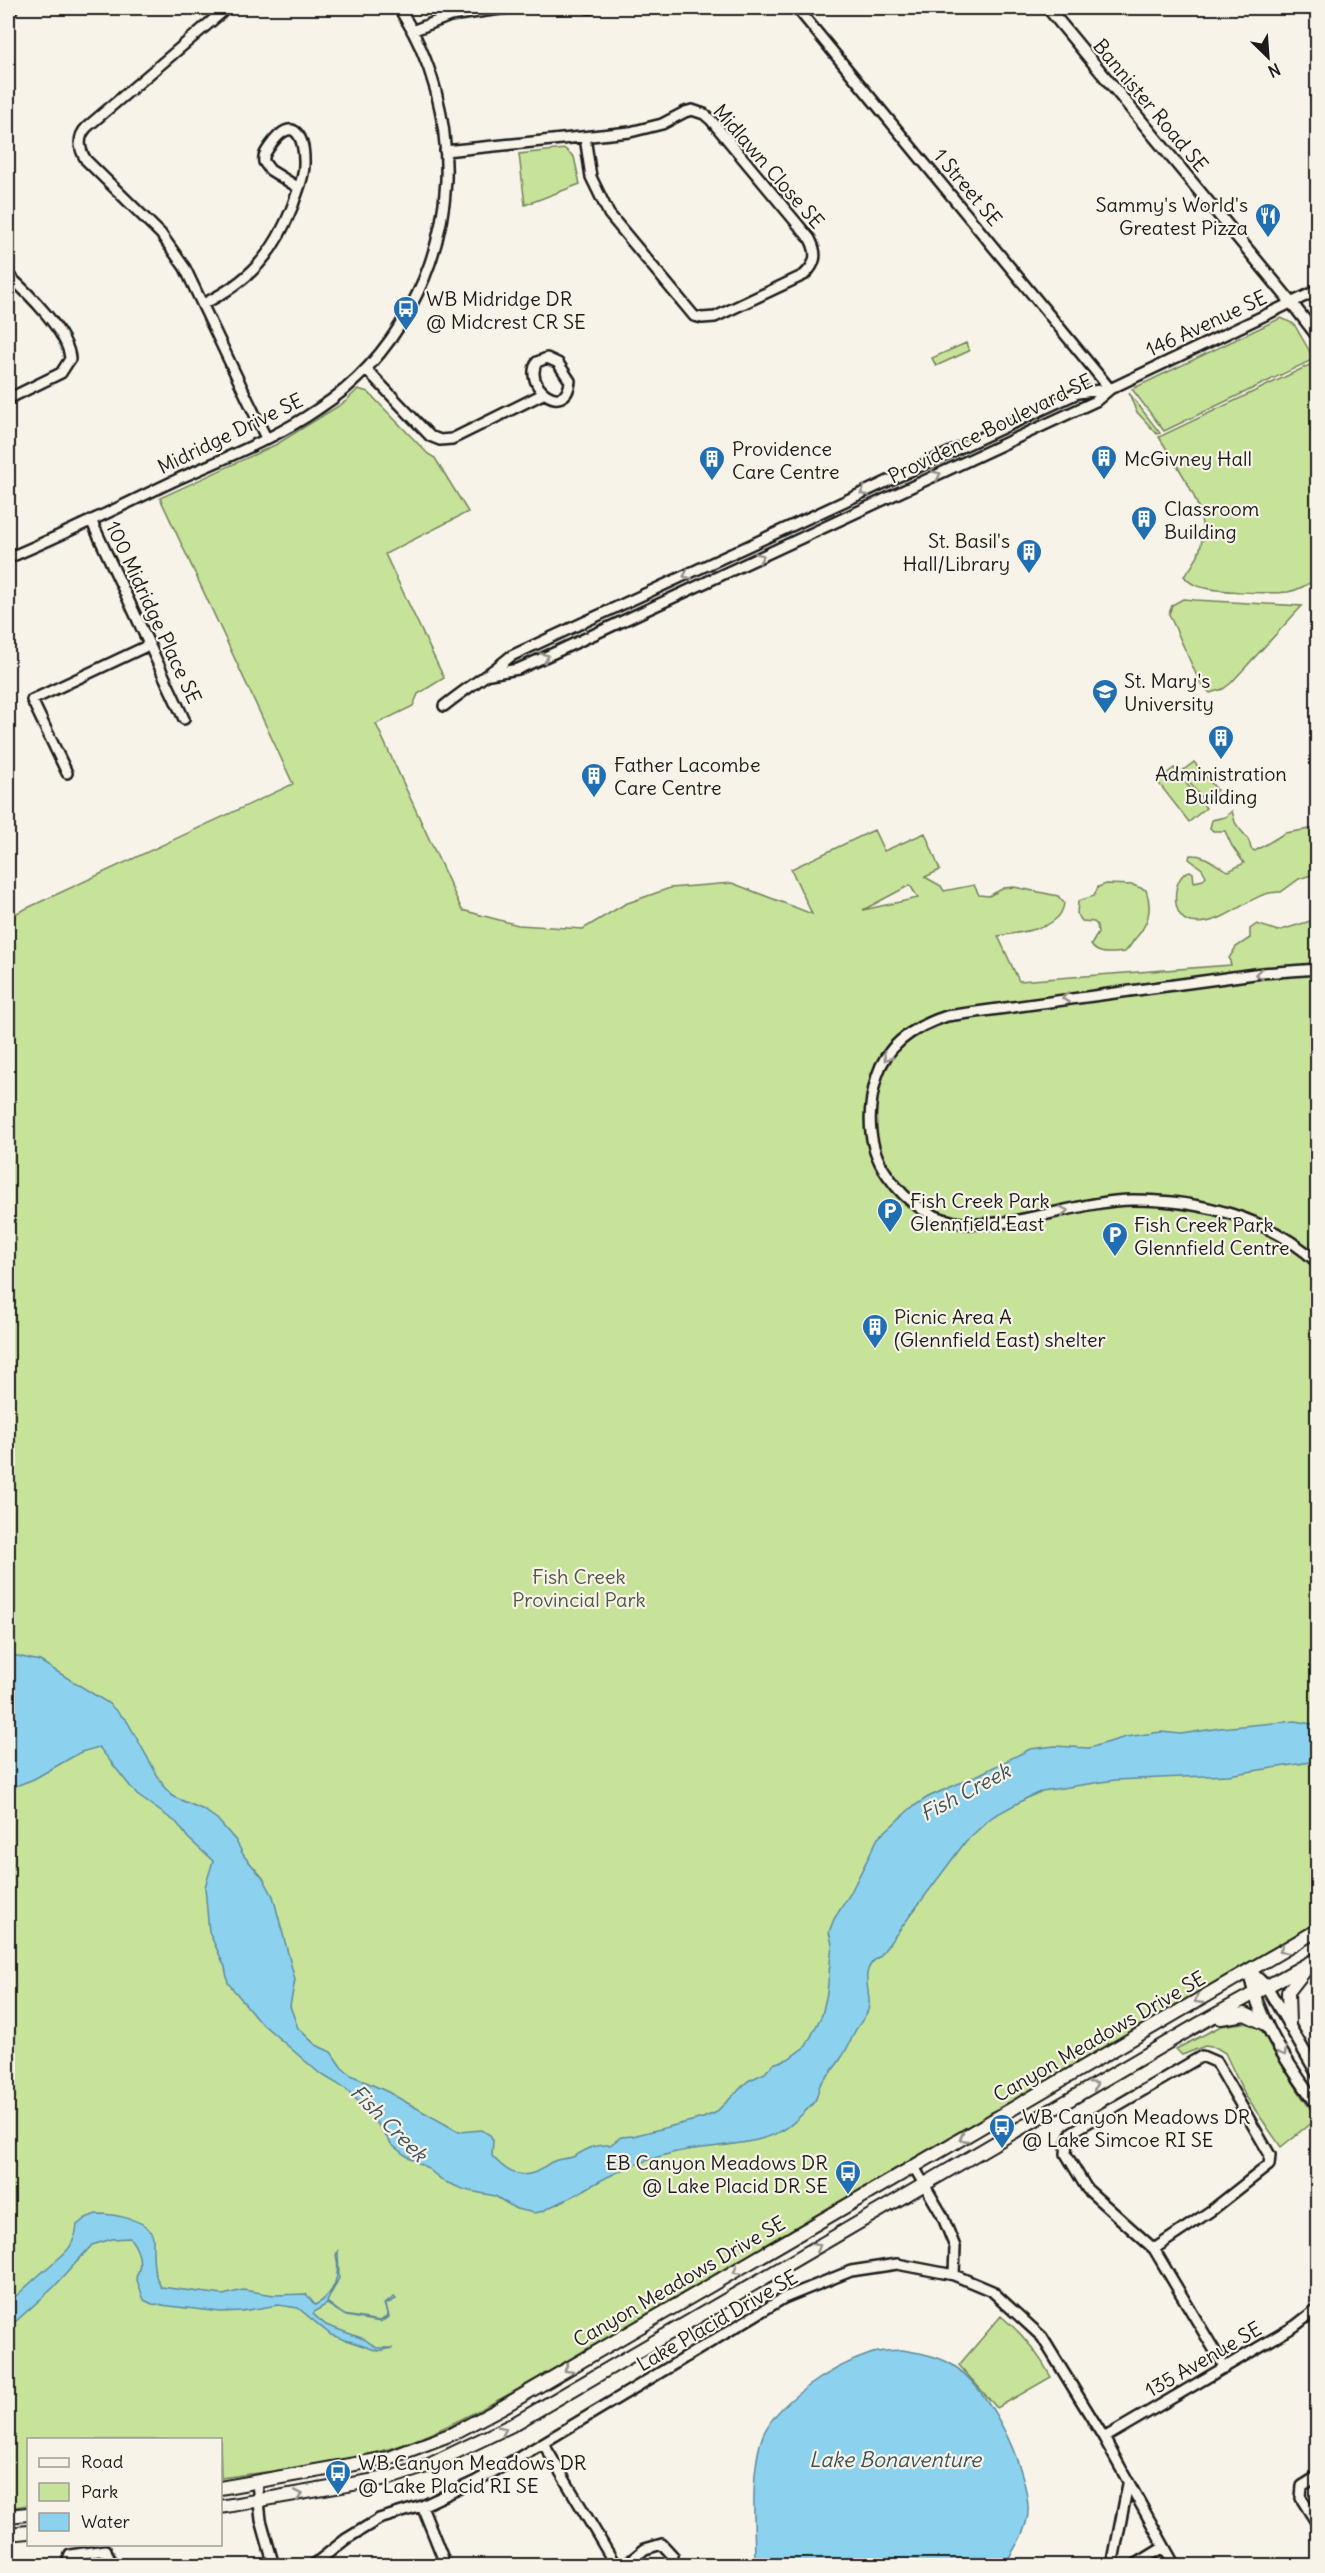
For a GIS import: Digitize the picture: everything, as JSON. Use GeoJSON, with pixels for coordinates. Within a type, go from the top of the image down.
{"type":"FeatureCollection","features":[{"type":"Feature","properties":{"kind":"main road","name":"Canyon Meadows Drive SE"},"geometry":{"type":"LineString","coordinates":[[222,2488],[389,2458],[452,2434],[501,2408],[1317,1930]]}},
{"type":"Feature","properties":{"kind":"main road","name":"Canyon Meadows Drive SE"},"geometry":{"type":"LineString","coordinates":[[222,2507],[260,2502],[393,2477],[459,2452],[512,2425],[1199,2024],[1315,1959]]}},
{"type":"Feature","properties":{"kind":"main road"},"geometry":{"type":"LineString","coordinates":[[1289,2024],[1288,1992],[1315,1959]]}},
{"type":"Feature","properties":{"kind":"main road"},"geometry":{"type":"LineString","coordinates":[[1199,2024],[1232,2014],[1245,2014],[1266,2024]]}},
{"type":"Feature","properties":{"kind":"main road"},"geometry":{"type":"LineString","coordinates":[[8,2516],[27,2514]]}},
{"type":"Feature","properties":{"kind":"main road"},"geometry":{"type":"LineString","coordinates":[[8,2534],[27,2532]]}},
{"type":"Feature","properties":{"kind":"street"},"geometry":{"type":"LineString","coordinates":[[8,12],[13,8]]}},
{"type":"Feature","properties":{"kind":"street"},"geometry":{"type":"LineString","coordinates":[[227,8],[87,127],[79,145],[86,160],[170,245],[203,304],[266,438]]}},
{"type":"Feature","properties":{"kind":"street","name":"Midridge Drive SE"},"geometry":{"type":"LineString","coordinates":[[8,558],[266,438],[320,408],[366,369],[402,323],[428,268],[443,210],[446,151],[438,99],[428,66],[399,8]]}},
{"type":"Feature","properties":{"kind":"street"},"geometry":{"type":"LineString","coordinates":[[412,30],[450,16],[508,8]]}},
{"type":"Feature","properties":{"kind":"street","name":"1 Street SE"},"geometry":{"type":"LineString","coordinates":[[797,8],[1110,389]]}},
{"type":"Feature","properties":{"kind":"street","name":"Bannister Road SE"},"geometry":{"type":"LineString","coordinates":[[1048,8],[1292,302],[1317,337]]}},
{"type":"Feature","properties":{"kind":"street","name":"Midlawn Close SE"},"geometry":{"type":"LineString","coordinates":[[446,151],[646,129],[692,110],[704,114],[810,239],[816,256],[811,268],[804,275],[715,317],[694,316],[603,204],[591,177],[585,137]]}},
{"type":"Feature","properties":{"kind":"street"},"geometry":{"type":"LineString","coordinates":[[203,304],[237,285],[262,261],[281,231],[299,188],[304,165],[301,141],[295,131],[285,130],[279,134],[265,153],[264,162],[270,170],[299,188]]}},
{"type":"Feature","properties":{"kind":"street"},"geometry":{"type":"LineString","coordinates":[[8,275],[31,297],[64,340],[70,359],[61,373],[8,399]]}},
{"type":"Feature","properties":{"kind":"street","name":"146 Avenue SE"},"geometry":{"type":"LineString","coordinates":[[1110,389],[1317,290]]}},
{"type":"Feature","properties":{"kind":"street"},"geometry":{"type":"LineString","coordinates":[[551,358],[567,374],[570,386],[559,398],[551,398],[543,394],[535,375],[535,366],[540,360],[551,358]]}},
{"type":"Feature","properties":{"kind":"street"},"geometry":{"type":"LineString","coordinates":[[366,369],[430,436],[440,440],[452,439],[543,394]]}},
{"type":"Feature","properties":{"kind":"street","name":"Providence Boulevard SE"},"geometry":{"type":"LineString","coordinates":[[490,674],[518,669],[567,647],[1096,401],[1110,389]]}},
{"type":"Feature","properties":{"kind":"street","name":"Providence Boulevard SE"},"geometry":{"type":"LineString","coordinates":[[444,706],[469,686],[490,674],[511,656],[1078,393],[1110,389]]}},
{"type":"Feature","properties":{"kind":"street","name":"100 Midridge Place SE"},"geometry":{"type":"LineString","coordinates":[[92,520],[184,719]]}},
{"type":"Feature","properties":{"kind":"street"},"geometry":{"type":"LineString","coordinates":[[67,773],[32,700],[148,645]]}},
{"type":"Feature","properties":{"kind":"street"},"geometry":{"type":"LineString","coordinates":[[1317,969],[1271,972],[946,1016],[931,1021],[904,1036],[884,1059],[874,1088],[870,1116],[872,1142],[884,1171],[906,1198],[934,1216],[986,1225],[1117,1201],[1183,1204],[1235,1215],[1267,1227],[1292,1242],[1317,1263]]}},
{"type":"Feature","properties":{"kind":"street"},"geometry":{"type":"LineString","coordinates":[[1249,1970],[1267,1987],[1317,2075]]}},
{"type":"Feature","properties":{"kind":"street"},"geometry":{"type":"LineString","coordinates":[[1249,1970],[1253,1995],[1266,2024],[1317,2106]]}},
{"type":"Feature","properties":{"kind":"street"},"geometry":{"type":"LineString","coordinates":[[1154,2249],[1212,2210],[1269,2166],[1270,2155],[1216,2062],[1202,2056],[1072,2132],[1067,2142],[1066,2154],[1087,2189],[1154,2249],[1225,2368]]}},
{"type":"Feature","properties":{"kind":"street"},"geometry":{"type":"LineString","coordinates":[[914,2167],[942,2215],[955,2247],[954,2275]]}},
{"type":"Feature","properties":{"kind":"street","name":"Lake Placid Drive SE"},"geometry":{"type":"LineString","coordinates":[[312,2565],[346,2539],[380,2519],[422,2506],[476,2481],[784,2298],[851,2271],[897,2264],[954,2275],[992,2291],[1042,2337],[1104,2438],[1175,2565]]}},
{"type":"Feature","properties":{"kind":"street","name":"135 Avenue SE"},"geometry":{"type":"LineString","coordinates":[[1104,2438],[1295,2326],[1317,2308]]}},
{"type":"Feature","properties":{"kind":"street"},"geometry":{"type":"LineString","coordinates":[[543,2443],[616,2565]]}},
{"type":"Feature","properties":{"kind":"street"},"geometry":{"type":"LineString","coordinates":[[1317,2476],[1302,2486],[1301,2498],[1317,2525]]}},
{"type":"Feature","properties":{"kind":"street"},"geometry":{"type":"LineString","coordinates":[[257,2483],[261,2520],[274,2565]]}},
{"type":"Feature","properties":{"kind":"street"},"geometry":{"type":"LineString","coordinates":[[1112,2565],[1128,2484]]}},
{"type":"Feature","properties":{"kind":"street"},"geometry":{"type":"LineString","coordinates":[[422,2506],[446,2565]]}},
{"type":"Feature","properties":{"kind":"street"},"geometry":{"type":"LineString","coordinates":[[624,2565],[645,2549],[662,2544],[674,2556],[672,2565]]}},
{"type":"Feature","properties":{"kind":"street"},"geometry":{"type":"LineString","coordinates":[[1133,2565],[1164,2547]]}},
{"type":"Feature","properties":{"kind":"street"},"geometry":{"type":"LineString","coordinates":[[66,2565],[70,2555],[106,2550],[112,2565]]}},
{"type":"Feature","properties":{"kind":"green space"},"geometry":{"type":"Polygon","coordinates":[[[565,149],[574,157],[580,184],[525,205],[519,154],[565,149]]]}},
{"type":"Feature","properties":{"kind":"green space"},"geometry":{"type":"Polygon","coordinates":[[[1281,318],[1294,324],[1314,359],[1164,431],[1132,389],[1281,318]]]}},
{"type":"Feature","properties":{"kind":"green space"},"geometry":{"type":"Polygon","coordinates":[[[966,343],[969,351],[936,366],[932,358],[966,343]]]}},
{"type":"Feature","properties":{"kind":"green space"},"geometry":{"type":"Polygon","coordinates":[[[1316,362],[1317,578],[1296,590],[1279,593],[1226,591],[1192,583],[1184,576],[1196,559],[1202,541],[1202,523],[1190,487],[1159,437],[1316,362]]]}},
{"type":"Feature","properties":{"kind":"green space","name":"Fish Creek Provincial Park"},"geometry":{"type":"Polygon","coordinates":[[[358,389],[368,392],[428,454],[435,458],[468,512],[385,554],[444,678],[418,694],[413,706],[376,724],[462,910],[518,925],[583,929],[625,904],[670,888],[732,883],[812,914],[791,869],[874,830],[884,851],[925,833],[940,870],[925,877],[941,886],[944,891],[974,885],[979,895],[989,896],[1004,888],[1014,887],[1058,896],[1064,903],[1061,912],[1047,925],[998,936],[1019,981],[1231,965],[1229,958],[1236,947],[1250,938],[1250,929],[1257,924],[1278,931],[1317,919],[1317,1922],[534,2380],[442,2428],[410,2442],[364,2456],[222,2478],[222,2438],[27,2438],[27,2505],[8,2508],[8,917],[293,784],[160,498],[277,444],[345,402],[358,389]],[[910,885],[863,910],[918,898],[910,885]]]}},
{"type":"Feature","properties":{"kind":"green space"},"geometry":{"type":"Polygon","coordinates":[[[1129,393],[1160,433],[1157,434],[1136,411],[1129,393]]]}},
{"type":"Feature","properties":{"kind":"green space"},"geometry":{"type":"Polygon","coordinates":[[[1183,599],[1302,606],[1231,683],[1223,689],[1210,693],[1200,683],[1169,614],[1172,605],[1183,599]]]}},
{"type":"Feature","properties":{"kind":"green space"},"geometry":{"type":"Polygon","coordinates":[[[1194,762],[1217,790],[1204,801],[1181,772],[1194,762]]]}},
{"type":"Feature","properties":{"kind":"green space"},"geometry":{"type":"Polygon","coordinates":[[[1174,768],[1206,808],[1189,822],[1157,781],[1174,768]]]}},
{"type":"Feature","properties":{"kind":"green space"},"geometry":{"type":"Polygon","coordinates":[[[1232,811],[1235,822],[1247,837],[1251,849],[1255,851],[1285,833],[1317,828],[1317,873],[1299,879],[1281,892],[1258,897],[1216,920],[1191,922],[1179,913],[1176,906],[1176,888],[1179,880],[1190,871],[1193,873],[1194,882],[1203,880],[1206,876],[1202,869],[1189,859],[1190,855],[1202,856],[1229,871],[1244,863],[1225,831],[1213,831],[1210,828],[1212,820],[1225,817],[1232,811]]]}},
{"type":"Feature","properties":{"kind":"green space"},"geometry":{"type":"Polygon","coordinates":[[[1106,884],[1133,885],[1146,890],[1148,897],[1149,911],[1146,923],[1125,952],[1097,951],[1091,945],[1098,933],[1097,925],[1094,922],[1082,921],[1077,914],[1078,901],[1094,896],[1098,887],[1106,884]]]}},
{"type":"Feature","properties":{"kind":"green space"},"geometry":{"type":"Polygon","coordinates":[[[1250,2022],[1261,2029],[1317,2118],[1281,2147],[1245,2095],[1225,2053],[1217,2048],[1205,2046],[1182,2055],[1176,2049],[1221,2026],[1250,2022]]]}},
{"type":"Feature","properties":{"kind":"green space"},"geometry":{"type":"Polygon","coordinates":[[[1001,2316],[1029,2344],[1051,2377],[997,2408],[959,2365],[1001,2316]]]}},
{"type":"Feature","properties":{"kind":"water","name":"Fish Creek"},"geometry":{"type":"Polygon","coordinates":[[[8,1654],[40,1661],[108,1703],[127,1721],[164,1787],[174,1797],[204,1810],[217,1819],[236,1841],[273,1896],[295,1980],[290,2006],[298,2028],[316,2045],[331,2052],[342,2068],[351,2075],[388,2092],[459,2132],[482,2130],[490,2135],[493,2140],[492,2156],[506,2169],[523,2175],[536,2172],[554,2161],[573,2157],[591,2148],[610,2145],[621,2137],[633,2136],[715,2113],[748,2081],[765,2073],[773,2064],[788,2059],[806,2046],[822,2015],[827,1993],[832,1944],[829,1932],[834,1919],[850,1894],[878,1838],[911,1808],[928,1797],[1030,1749],[1055,1746],[1089,1748],[1126,1737],[1161,1732],[1181,1734],[1295,1721],[1317,1725],[1317,1761],[1228,1775],[1115,1780],[1042,1791],[992,1817],[966,1841],[868,1969],[867,2013],[841,2059],[821,2084],[816,2099],[794,2122],[769,2137],[736,2144],[686,2150],[649,2160],[615,2173],[574,2196],[535,2213],[516,2209],[495,2196],[465,2190],[443,2181],[426,2167],[405,2155],[392,2145],[370,2113],[346,2089],[319,2073],[259,2021],[228,1983],[225,1967],[209,1932],[205,1887],[213,1861],[188,1838],[177,1823],[137,1795],[99,1747],[81,1752],[34,1779],[8,1789],[8,1654]]]}},
{"type":"Feature","properties":{"kind":"water"},"geometry":{"type":"Polygon","coordinates":[[[96,2214],[130,2219],[146,2227],[153,2240],[155,2270],[161,2287],[223,2295],[243,2290],[274,2295],[306,2294],[315,2305],[327,2296],[337,2277],[336,2255],[338,2250],[339,2278],[327,2302],[342,2313],[327,2304],[313,2314],[326,2325],[364,2339],[377,2348],[393,2348],[378,2351],[331,2335],[298,2308],[278,2305],[221,2312],[152,2304],[144,2300],[136,2277],[139,2257],[130,2238],[112,2239],[92,2245],[54,2287],[14,2323],[8,2333],[8,2303],[67,2251],[76,2233],[77,2225],[96,2214]]]}},
{"type":"Feature","properties":{"kind":"water"},"geometry":{"type":"Polygon","coordinates":[[[394,2297],[396,2299],[386,2304],[389,2317],[380,2322],[345,2315],[380,2321],[388,2316],[384,2304],[394,2297]]]}},
{"type":"Feature","properties":{"kind":"water","name":"Lake Bonaventure"},"geometry":{"type":"Polygon","coordinates":[[[902,2350],[933,2356],[951,2364],[979,2390],[1003,2427],[1020,2468],[1028,2506],[1024,2530],[1004,2565],[755,2565],[755,2470],[761,2441],[767,2427],[791,2400],[839,2367],[881,2351],[902,2350]]]}},
{"type":"Feature","properties":{"kind":"place","name":"Sammy's World's Greatest Pizza"},"geometry":{"type":"Point","coordinates":[1268,239]}},
{"type":"Feature","properties":{"kind":"place","name":"WB Midridge DR @ Midcrest CR SE"},"geometry":{"type":"Point","coordinates":[406,332]}},
{"type":"Feature","properties":{"kind":"place","name":"McGivney Hall"},"geometry":{"type":"Point","coordinates":[1104,481]}},
{"type":"Feature","properties":{"kind":"place","name":"Providence Care Centre"},"geometry":{"type":"Point","coordinates":[712,482]}},
{"type":"Feature","properties":{"kind":"place","name":"Classroom Building"},"geometry":{"type":"Point","coordinates":[1144,542]}},
{"type":"Feature","properties":{"kind":"place","name":"St. Basil's Hall/Library"},"geometry":{"type":"Point","coordinates":[1029,575]}},
{"type":"Feature","properties":{"kind":"place","name":"St. Mary's University"},"geometry":{"type":"Point","coordinates":[1105,715]}},
{"type":"Feature","properties":{"kind":"place","name":"Administration Building"},"geometry":{"type":"Point","coordinates":[1221,761]}},
{"type":"Feature","properties":{"kind":"place","name":"Father Lacombe Care Centre"},"geometry":{"type":"Point","coordinates":[594,799]}},
{"type":"Feature","properties":{"kind":"place","name":"Fish Creek Park Glennfield East"},"geometry":{"type":"Point","coordinates":[890,1234]}},
{"type":"Feature","properties":{"kind":"place","name":"Fish Creek Park Glennfield Centre"},"geometry":{"type":"Point","coordinates":[1115,1258]}},
{"type":"Feature","properties":{"kind":"place","name":"Picnic Area A (Glennfield East) shelter"},"geometry":{"type":"Point","coordinates":[875,1350]}},
{"type":"Feature","properties":{"kind":"place","name":"WB Canyon Meadows DR @ Lake Simcoe RI SE"},"geometry":{"type":"Point","coordinates":[1002,2150]}},
{"type":"Feature","properties":{"kind":"place","name":"EB Canyon Meadows DR @ Lake Placid DR SE"},"geometry":{"type":"Point","coordinates":[848,2196]}},
{"type":"Feature","properties":{"kind":"place","name":"WB Canyon Meadows DR @ Lake Placid RI SE"},"geometry":{"type":"Point","coordinates":[338,2496]}}]}
